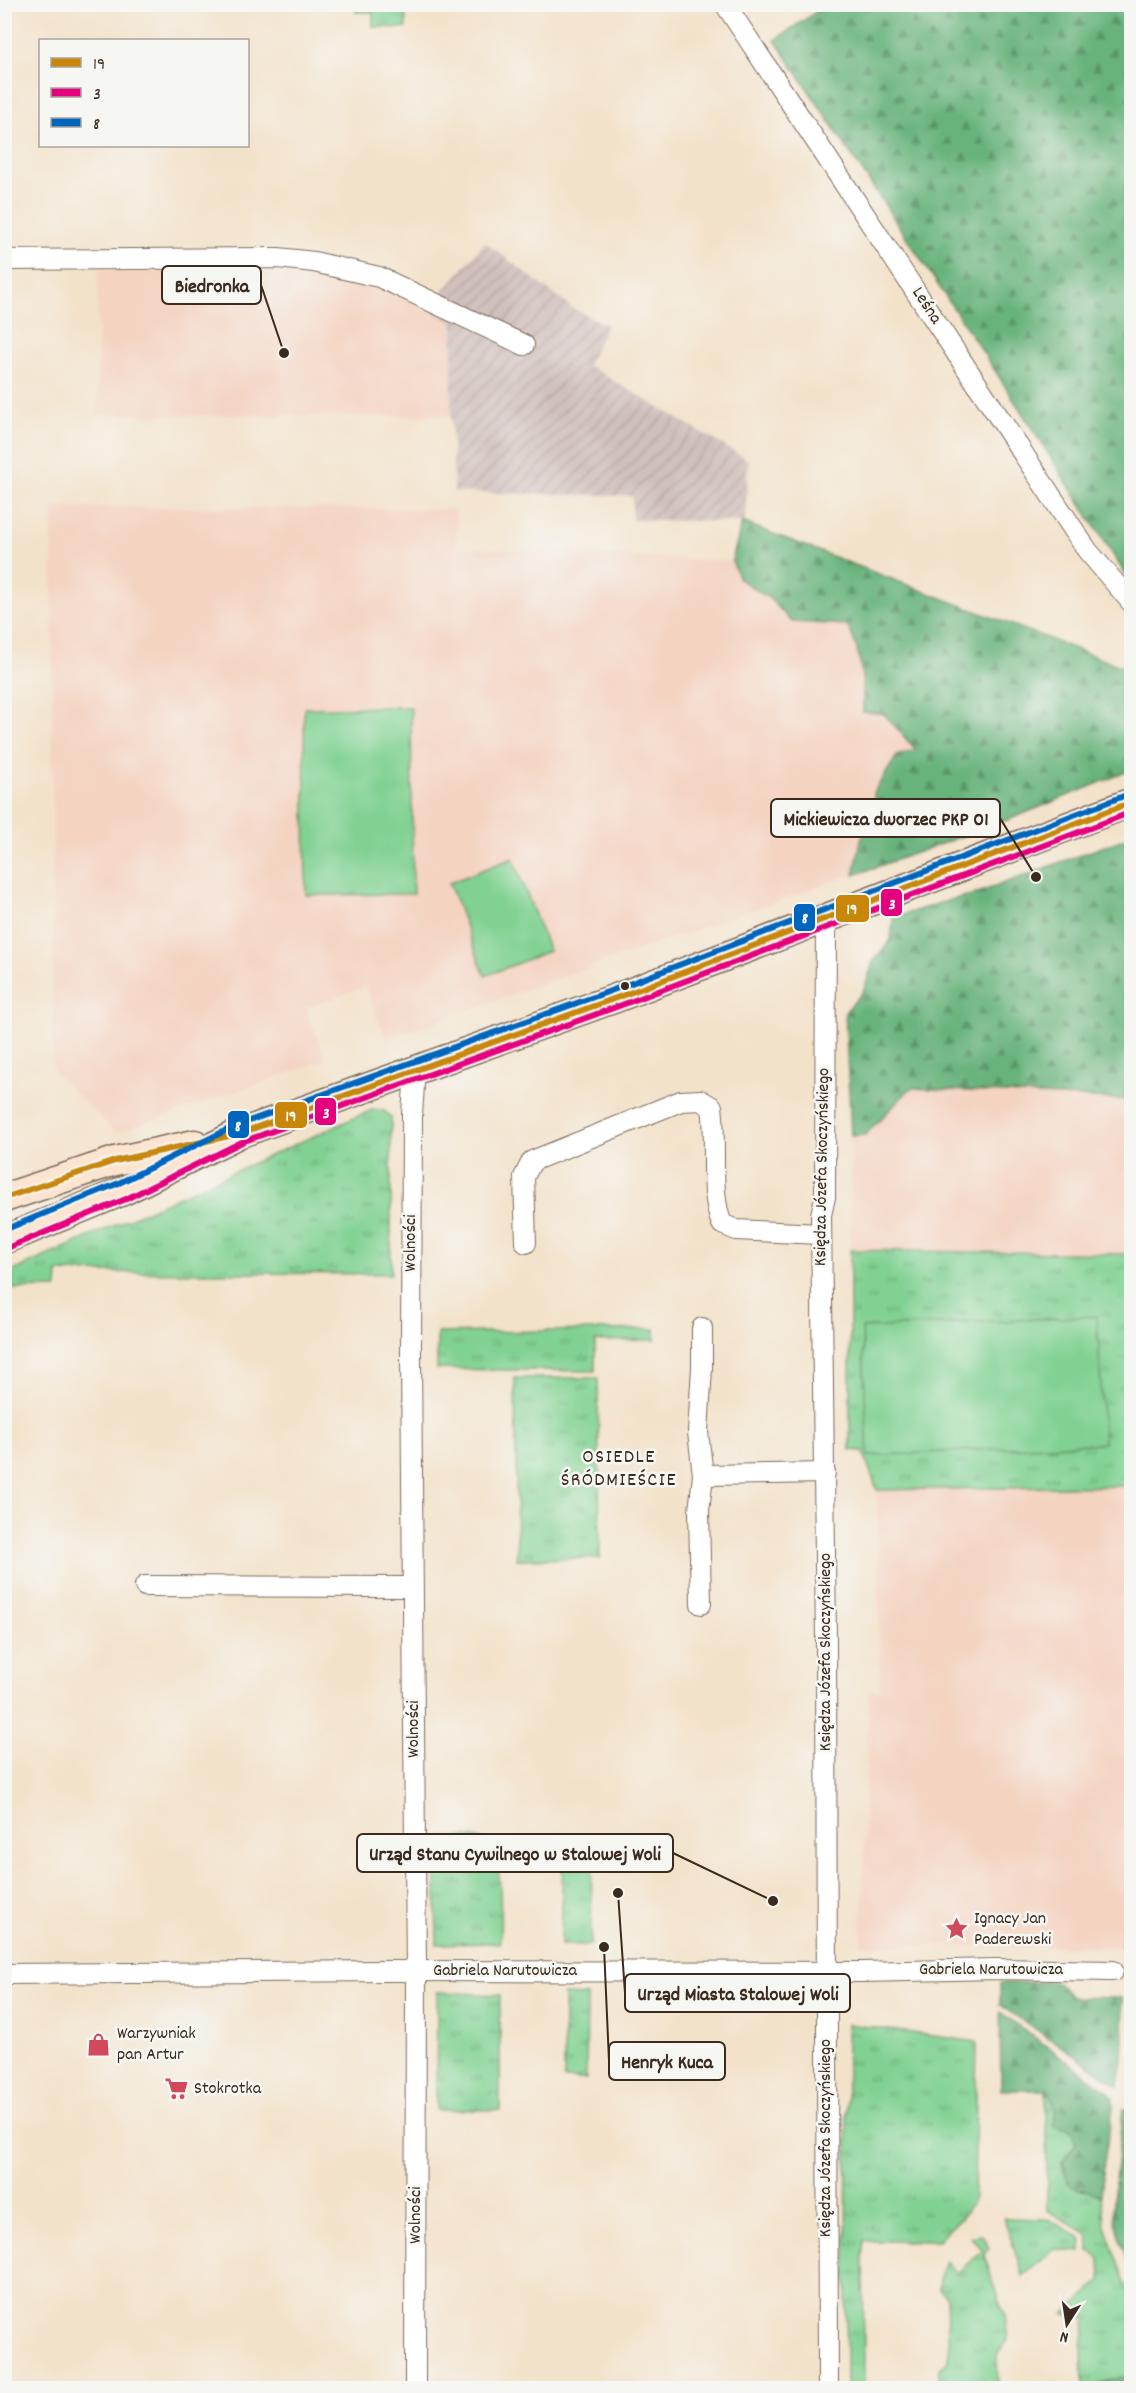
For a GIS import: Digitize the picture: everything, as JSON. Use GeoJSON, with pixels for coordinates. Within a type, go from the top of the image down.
{"type":"FeatureCollection","features":[{"type":"Feature","properties":{"kind":"street","name":"Leśna"},"geometry":{"type":"LineString","coordinates":[[725,4],[1087,550],[1131,603]]}},
{"type":"Feature","properties":{"kind":"street"},"geometry":{"type":"LineString","coordinates":[[4,260],[278,258],[314,262],[379,277],[524,345]]}},
{"type":"Feature","properties":{"kind":"street"},"geometry":{"type":"LineString","coordinates":[[4,1240],[123,1191],[238,1134],[616,998],[1131,802]]}},
{"type":"Feature","properties":{"kind":"street","name":"Księdza Józefa Skoczyńskiego"},"geometry":{"type":"LineString","coordinates":[[826,917],[825,1197],[821,1215],[821,1234],[825,1473],[828,2388]]}},
{"type":"Feature","properties":{"kind":"street","name":"Wolności"},"geometry":{"type":"LineString","coordinates":[[415,1070],[412,1115],[412,1587],[416,1971],[415,2388]]}},
{"type":"Feature","properties":{"kind":"street"},"geometry":{"type":"LineString","coordinates":[[526,1243],[524,1177],[532,1161],[681,1101],[700,1100],[712,1107],[715,1131],[716,1209],[722,1224],[736,1230],[821,1234]]}},
{"type":"Feature","properties":{"kind":"street"},"geometry":{"type":"LineString","coordinates":[[4,1198],[115,1161],[238,1134]]}},
{"type":"Feature","properties":{"kind":"street"},"geometry":{"type":"LineString","coordinates":[[4,1183],[34,1188]]}},
{"type":"Feature","properties":{"kind":"street"},"geometry":{"type":"LineString","coordinates":[[701,1604],[702,1564],[699,1511],[703,1475],[698,1432],[702,1328]]}},
{"type":"Feature","properties":{"kind":"street"},"geometry":{"type":"LineString","coordinates":[[703,1475],[825,1473]]}},
{"type":"Feature","properties":{"kind":"street"},"geometry":{"type":"LineString","coordinates":[[145,1586],[412,1587]]}},
{"type":"Feature","properties":{"kind":"street","name":"Gabriela Narutowicza"},"geometry":{"type":"LineString","coordinates":[[4,1974],[416,1971],[826,1972],[988,1969],[1113,1971]]}},
{"type":"Feature","properties":{"kind":"shaded area"},"geometry":{"type":"Polygon","coordinates":[[[485,242],[572,308],[607,325],[587,365],[748,460],[745,522],[632,520],[632,496],[454,492],[451,416],[453,323],[428,309],[485,242]]]}},
{"type":"Feature","properties":{"kind":"shaded area"},"geometry":{"type":"Polygon","coordinates":[[[296,268],[393,291],[453,323],[451,416],[97,415],[98,269],[296,268]]]}},
{"type":"Feature","properties":{"kind":"shaded area"},"geometry":{"type":"Polygon","coordinates":[[[52,507],[456,509],[456,547],[742,562],[951,621],[1013,818],[386,1039],[365,987],[306,1008],[326,1060],[116,1133],[53,1071],[52,507]]]}},
{"type":"Feature","properties":{"kind":"shaded area"},"geometry":{"type":"Polygon","coordinates":[[[911,1088],[1131,1100],[1131,1254],[850,1250],[851,1136],[865,1135],[911,1088]]]}},
{"type":"Feature","properties":{"kind":"shaded area"},"geometry":{"type":"Polygon","coordinates":[[[1131,1486],[1132,1834],[1122,1947],[861,1945],[869,1690],[880,1690],[877,1490],[1131,1486]]]}},
{"type":"Feature","properties":{"kind":"green space"},"geometry":{"type":"Polygon","coordinates":[[[356,5],[405,5],[406,28],[373,27],[373,12],[356,12],[356,5]]]}},
{"type":"Feature","properties":{"kind":"green space"},"geometry":{"type":"Polygon","coordinates":[[[826,5],[1131,5],[1131,583],[994,369],[775,40],[826,5]]]}},
{"type":"Feature","properties":{"kind":"green space"},"geometry":{"type":"Polygon","coordinates":[[[742,522],[1131,670],[1131,770],[1013,818],[854,875],[861,839],[875,817],[874,792],[897,756],[916,750],[884,714],[863,712],[861,667],[847,625],[792,622],[769,598],[739,579],[732,561],[742,522]]]}},
{"type":"Feature","properties":{"kind":"green space"},"geometry":{"type":"Polygon","coordinates":[[[411,707],[413,894],[306,895],[304,708],[411,707]]]}},
{"type":"Feature","properties":{"kind":"green space"},"geometry":{"type":"Polygon","coordinates":[[[1131,836],[1131,1100],[911,1088],[865,1135],[851,1136],[845,1012],[863,992],[873,962],[891,940],[893,918],[975,894],[1131,836]]]}},
{"type":"Feature","properties":{"kind":"green space"},"geometry":{"type":"Polygon","coordinates":[[[513,858],[549,951],[485,976],[449,883],[513,858]]]}},
{"type":"Feature","properties":{"kind":"green space"},"geometry":{"type":"Polygon","coordinates":[[[374,1109],[384,1111],[391,1117],[391,1274],[58,1272],[57,1288],[5,1289],[15,1270],[374,1109]]]}},
{"type":"Feature","properties":{"kind":"green space"},"geometry":{"type":"Polygon","coordinates":[[[850,1250],[1131,1254],[1131,1486],[877,1490],[863,1451],[850,1450],[850,1250]]]}},
{"type":"Feature","properties":{"kind":"green space"},"geometry":{"type":"Polygon","coordinates":[[[1097,1316],[1104,1443],[868,1456],[862,1328],[1097,1316]]]}},
{"type":"Feature","properties":{"kind":"green space"},"geometry":{"type":"Polygon","coordinates":[[[655,1329],[655,1340],[595,1341],[595,1371],[437,1369],[437,1333],[655,1329]]]}},
{"type":"Feature","properties":{"kind":"green space"},"geometry":{"type":"Polygon","coordinates":[[[515,1378],[598,1378],[600,1558],[517,1559],[515,1378]]]}},
{"type":"Feature","properties":{"kind":"green space"},"geometry":{"type":"Polygon","coordinates":[[[1131,1834],[1131,1949],[1122,1947],[1131,1834]]]}},
{"type":"Feature","properties":{"kind":"green space"},"geometry":{"type":"Polygon","coordinates":[[[435,1837],[475,1837],[486,1842],[492,1849],[499,1874],[500,1943],[437,1944],[435,1837]]]}},
{"type":"Feature","properties":{"kind":"green space"},"geometry":{"type":"Polygon","coordinates":[[[563,1848],[592,1848],[591,1945],[561,1945],[563,1848]]]}},
{"type":"Feature","properties":{"kind":"green space"},"geometry":{"type":"Polygon","coordinates":[[[1058,1982],[1071,1997],[1122,1998],[1124,2043],[1119,2086],[1000,2005],[1000,1983],[1058,1982]]]}},
{"type":"Feature","properties":{"kind":"green space"},"geometry":{"type":"Polygon","coordinates":[[[437,1992],[500,1995],[500,2110],[436,2110],[437,1992]]]}},
{"type":"Feature","properties":{"kind":"green space"},"geometry":{"type":"Polygon","coordinates":[[[564,1995],[587,1996],[586,2079],[564,2079],[564,1995]]]}},
{"type":"Feature","properties":{"kind":"green space"},"geometry":{"type":"Polygon","coordinates":[[[1000,2012],[1109,2092],[1113,2098],[1101,2196],[1071,2185],[1064,2173],[1062,2163],[1076,2144],[1071,2130],[1054,2125],[1056,2108],[1047,2090],[1001,2090],[1000,2012]]]}},
{"type":"Feature","properties":{"kind":"green space"},"geometry":{"type":"Polygon","coordinates":[[[847,2024],[977,2042],[974,2200],[962,2217],[937,2241],[863,2241],[864,2388],[846,2388],[847,2024]]]}},
{"type":"Feature","properties":{"kind":"green space"},"geometry":{"type":"Polygon","coordinates":[[[1046,2090],[1071,2130],[1076,2144],[1062,2163],[1077,2190],[1092,2191],[1101,2196],[1105,2226],[1131,2300],[1131,2388],[1126,2378],[1112,2379],[1098,2385],[1097,2388],[1083,2388],[1082,2346],[1086,2319],[1064,2314],[1101,2281],[1100,2259],[1089,2251],[1088,2234],[1047,2210],[1046,2090]]]}},
{"type":"Feature","properties":{"kind":"green space"},"geometry":{"type":"Polygon","coordinates":[[[1123,2109],[1127,2109],[1131,2114],[1124,2122],[1132,2130],[1131,2275],[1114,2218],[1113,2200],[1123,2109]]]}},
{"type":"Feature","properties":{"kind":"green space"},"geometry":{"type":"Polygon","coordinates":[[[1004,2218],[1048,2219],[1081,2238],[1081,2252],[1055,2249],[1023,2276],[1004,2218]]]}},
{"type":"Feature","properties":{"kind":"green space"},"geometry":{"type":"Polygon","coordinates":[[[982,2235],[989,2248],[984,2255],[1005,2316],[1008,2340],[997,2355],[998,2388],[939,2388],[939,2369],[949,2361],[947,2297],[939,2289],[941,2272],[945,2261],[957,2273],[983,2250],[971,2237],[982,2235]]]}},
{"type":"Feature","properties":{"kind":"green space"},"geometry":{"type":"Polygon","coordinates":[[[1131,2374],[1131,2388],[1097,2388],[1098,2385],[1113,2379],[1126,2378],[1131,2374]]]}},
{"type":"Feature","properties":{"kind":"transit line","name":"8"},"geometry":{"type":"LineString","coordinates":[[4,1230],[119,1183],[235,1126],[613,990],[1129,794]]}},
{"type":"Feature","properties":{"kind":"transit line","name":"19"},"geometry":{"type":"LineString","coordinates":[[4,1198],[115,1161],[238,1134],[616,998],[1132,802]]}},
{"type":"Feature","properties":{"kind":"transit line","name":"3"},"geometry":{"type":"LineString","coordinates":[[7,1248],[126,1199],[242,1142],[619,1006],[1132,812]]}},
{"type":"Feature","properties":{"kind":"place","name":"Biedronka"},"geometry":{"type":"Point","coordinates":[284,353]}},
{"type":"Feature","properties":{"kind":"place","name":"Mickiewicza dworzec PKP 01"},"geometry":{"type":"Point","coordinates":[1036,877]}},
{"type":"Feature","properties":{"kind":"place","name":"Urząd Miasta Stalowej Woli"},"geometry":{"type":"Point","coordinates":[618,1893]}},
{"type":"Feature","properties":{"kind":"place","name":"Urząd Stanu Cywilnego w Stalowej Woli"},"geometry":{"type":"Point","coordinates":[773,1901]}},
{"type":"Feature","properties":{"kind":"place","name":"Ignacy Jan Paderewski"},"geometry":{"type":"Point","coordinates":[956,1929]}},
{"type":"Feature","properties":{"kind":"place","name":"Henryk Kuca"},"geometry":{"type":"Point","coordinates":[604,1947]}},
{"type":"Feature","properties":{"kind":"place","name":"Warzywniak pan Artur"},"geometry":{"type":"Point","coordinates":[99,2044]}},
{"type":"Feature","properties":{"kind":"place","name":"Stokrotka"},"geometry":{"type":"Point","coordinates":[176,2089]}},
{"type":"Feature","properties":{"kind":"district","name":"OSIEDLE ŚRÓDMIEŚCIE"},"geometry":{"type":"Point","coordinates":[619,1470]}}]}
